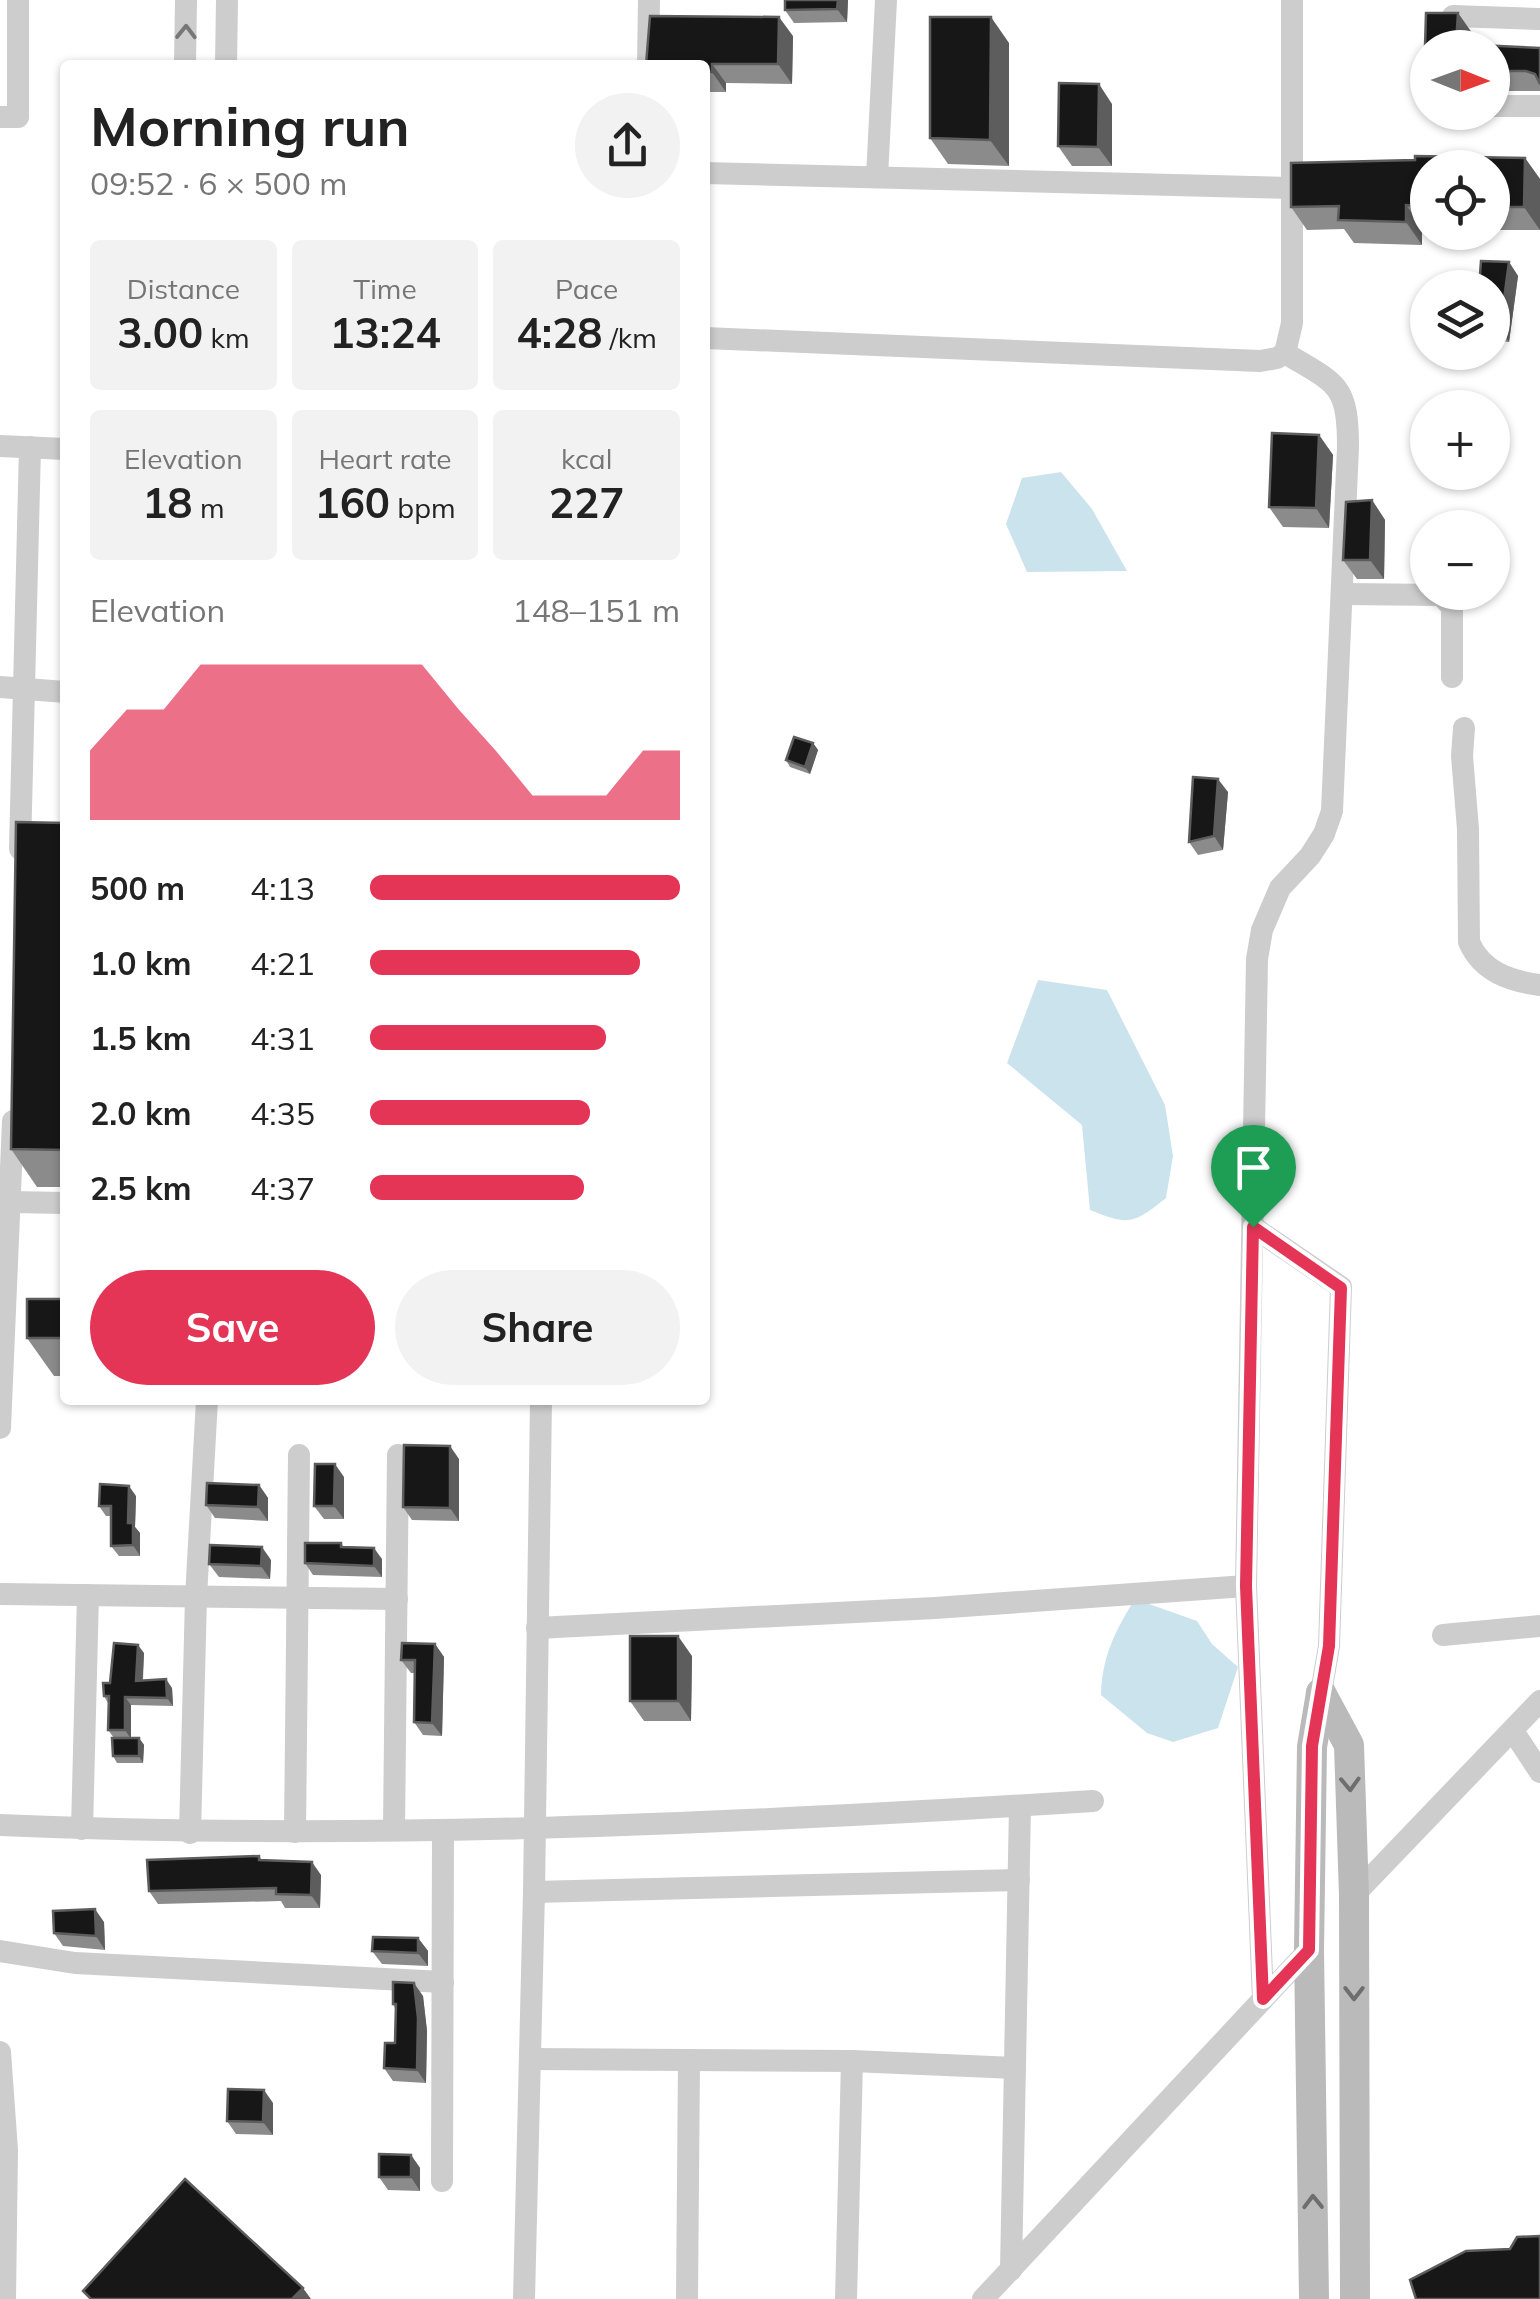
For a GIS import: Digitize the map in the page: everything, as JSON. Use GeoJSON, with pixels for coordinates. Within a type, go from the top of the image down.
{"type":"FeatureCollection","features":[{"type":"Feature","properties":{"kind":"street"},"geometry":{"type":"LineString","coordinates":[[0,117],[18,117],[18,0]]}},
{"type":"Feature","properties":{"kind":"street"},"geometry":{"type":"LineString","coordinates":[[185,60],[186,0]]}},
{"type":"Feature","properties":{"kind":"street"},"geometry":{"type":"LineString","coordinates":[[226,60],[227,0]]}},
{"type":"Feature","properties":{"kind":"street"},"geometry":{"type":"LineString","coordinates":[[648,60],[650,0]]}},
{"type":"Feature","properties":{"kind":"street"},"geometry":{"type":"LineString","coordinates":[[877,176],[886,0]]}},
{"type":"Feature","properties":{"kind":"street"},"geometry":{"type":"LineString","coordinates":[[710,338],[1260,361],[1277,358],[1285,353],[1292,322],[1292,0]]}},
{"type":"Feature","properties":{"kind":"street"},"geometry":{"type":"LineString","coordinates":[[1454,16],[1540,19]]}},
{"type":"Feature","properties":{"kind":"street"},"geometry":{"type":"LineString","coordinates":[[1510,106],[1540,106]]}},
{"type":"Feature","properties":{"kind":"street"},"geometry":{"type":"LineString","coordinates":[[710,173],[1292,188]]}},
{"type":"Feature","properties":{"kind":"street"},"geometry":{"type":"LineString","coordinates":[[1263,1999],[1246,1586],[1256,959],[1262,930],[1280,888],[1310,856],[1332,811],[1348,413],[1338,386],[1285,353]]}},
{"type":"Feature","properties":{"kind":"street"},"geometry":{"type":"LineString","coordinates":[[0,446],[60,449]]}},
{"type":"Feature","properties":{"kind":"street"},"geometry":{"type":"LineString","coordinates":[[20,871],[10,832],[24,687],[30,448]]}},
{"type":"Feature","properties":{"kind":"street"},"geometry":{"type":"LineString","coordinates":[[1342,594],[1441,596],[1452,607],[1452,678]]}},
{"type":"Feature","properties":{"kind":"street"},"geometry":{"type":"LineString","coordinates":[[0,687],[60,691]]}},
{"type":"Feature","properties":{"kind":"street"},"geometry":{"type":"LineString","coordinates":[[1464,728],[1469,942],[1475,957],[1498,974],[1540,985]]}},
{"type":"Feature","properties":{"kind":"street"},"geometry":{"type":"LineString","coordinates":[[0,1428],[14,1104]]}},
{"type":"Feature","properties":{"kind":"street"},"geometry":{"type":"LineString","coordinates":[[11,1202],[60,1203]]}},
{"type":"Feature","properties":{"kind":"street"},"geometry":{"type":"LineString","coordinates":[[1253,1227],[1341,1288],[1329,1646],[1312,1746],[1309,1950],[1314,2299]]}},
{"type":"Feature","properties":{"kind":"street"},"geometry":{"type":"LineString","coordinates":[[190,1832],[196,1597],[207,1405]]}},
{"type":"Feature","properties":{"kind":"street"},"geometry":{"type":"LineString","coordinates":[[524,2299],[540,1405]]}},
{"type":"Feature","properties":{"kind":"street"},"geometry":{"type":"LineString","coordinates":[[295,1832],[299,1455]]}},
{"type":"Feature","properties":{"kind":"street"},"geometry":{"type":"LineString","coordinates":[[394,1830],[398,1455]]}},
{"type":"Feature","properties":{"kind":"street"},"geometry":{"type":"LineString","coordinates":[[537,1628],[935,1608],[1246,1586]]}},
{"type":"Feature","properties":{"kind":"street"},"geometry":{"type":"LineString","coordinates":[[0,1594],[397,1599]]}},
{"type":"Feature","properties":{"kind":"street"},"geometry":{"type":"LineString","coordinates":[[82,1829],[88,1594]]}},
{"type":"Feature","properties":{"kind":"street"},"geometry":{"type":"LineString","coordinates":[[1443,1635],[1540,1626]]}},
{"type":"Feature","properties":{"kind":"street"},"geometry":{"type":"LineString","coordinates":[[1321,1693],[1349,1745],[1354,1895],[1355,2299]]}},
{"type":"Feature","properties":{"kind":"street"},"geometry":{"type":"LineString","coordinates":[[1354,1895],[1540,1701]]}},
{"type":"Feature","properties":{"kind":"street"},"geometry":{"type":"LineString","coordinates":[[1513,1731],[1540,1772]]}},
{"type":"Feature","properties":{"kind":"street"},"geometry":{"type":"LineString","coordinates":[[0,1825],[190,1832],[534,1829],[1093,1801]]}},
{"type":"Feature","properties":{"kind":"street"},"geometry":{"type":"LineString","coordinates":[[1011,2270],[1020,1806]]}},
{"type":"Feature","properties":{"kind":"street"},"geometry":{"type":"LineString","coordinates":[[442,2180],[443,1830]]}},
{"type":"Feature","properties":{"kind":"street"},"geometry":{"type":"LineString","coordinates":[[534,1892],[1018,1880]]}},
{"type":"Feature","properties":{"kind":"street"},"geometry":{"type":"LineString","coordinates":[[983,2299],[1309,1950]]}},
{"type":"Feature","properties":{"kind":"street"},"geometry":{"type":"LineString","coordinates":[[0,1951],[75,1963],[443,1982]]}},
{"type":"Feature","properties":{"kind":"street"},"geometry":{"type":"LineString","coordinates":[[0,2052],[8,2150],[3,2213],[5,2299]]}},
{"type":"Feature","properties":{"kind":"street"},"geometry":{"type":"LineString","coordinates":[[530,2059],[852,2061],[1014,2068]]}},
{"type":"Feature","properties":{"kind":"street"},"geometry":{"type":"LineString","coordinates":[[687,2299],[690,2060]]}},
{"type":"Feature","properties":{"kind":"street"},"geometry":{"type":"LineString","coordinates":[[846,2299],[852,2061]]}},
{"type":"Feature","properties":{"kind":"water"},"geometry":{"type":"Polygon","coordinates":[[[1061,472],[1092,509],[1127,571],[1027,572],[1006,524],[1022,478],[1061,472]]]}},
{"type":"Feature","properties":{"kind":"water"},"geometry":{"type":"Polygon","coordinates":[[[1038,980],[1107,990],[1165,1105],[1173,1156],[1166,1198],[1131,1220],[1114,1219],[1090,1210],[1082,1125],[1007,1063],[1038,980]]]}},
{"type":"Feature","properties":{"kind":"water"},"geometry":{"type":"Polygon","coordinates":[[[1135,1599],[1197,1621],[1212,1644],[1238,1667],[1218,1728],[1173,1742],[1147,1733],[1101,1695],[1111,1645],[1135,1599]]]}},
{"type":"Feature","properties":{"kind":"building"},"geometry":{"type":"Polygon","coordinates":[[[785,0],[838,0],[837,9],[785,10],[785,0]]]}},
{"type":"Feature","properties":{"kind":"building"},"geometry":{"type":"Polygon","coordinates":[[[1426,13],[1458,13],[1457,30],[1426,30],[1426,13]]]}},
{"type":"Feature","properties":{"kind":"building"},"geometry":{"type":"Polygon","coordinates":[[[650,16],[779,17],[778,64],[712,64],[710,72],[710,60],[646,60],[650,16]]]}},
{"type":"Feature","properties":{"kind":"building"},"geometry":{"type":"Polygon","coordinates":[[[930,17],[991,17],[990,140],[930,138],[930,17]]]}},
{"type":"Feature","properties":{"kind":"building"},"geometry":{"type":"Polygon","coordinates":[[[1510,47],[1540,48],[1540,84],[1535,74],[1510,71],[1510,47]]]}},
{"type":"Feature","properties":{"kind":"building"},"geometry":{"type":"Polygon","coordinates":[[[1059,83],[1099,84],[1098,147],[1058,146],[1059,83]]]}},
{"type":"Feature","properties":{"kind":"building"},"geometry":{"type":"Polygon","coordinates":[[[1510,158],[1525,158],[1524,207],[1510,207],[1510,158]]]}},
{"type":"Feature","properties":{"kind":"building"},"geometry":{"type":"Polygon","coordinates":[[[1410,160],[1406,222],[1338,220],[1339,206],[1291,207],[1291,163],[1410,160]]]}},
{"type":"Feature","properties":{"kind":"building"},"geometry":{"type":"Polygon","coordinates":[[[1481,261],[1509,262],[1508,270],[1480,270],[1481,261]]]}},
{"type":"Feature","properties":{"kind":"building"},"geometry":{"type":"Polygon","coordinates":[[[1272,433],[1319,435],[1316,508],[1269,507],[1272,433]]]}},
{"type":"Feature","properties":{"kind":"building"},"geometry":{"type":"Polygon","coordinates":[[[1372,500],[1370,560],[1343,560],[1346,502],[1372,500]]]}},
{"type":"Feature","properties":{"kind":"building"},"geometry":{"type":"Polygon","coordinates":[[[794,737],[813,743],[805,767],[786,760],[794,737]]]}},
{"type":"Feature","properties":{"kind":"building"},"geometry":{"type":"Polygon","coordinates":[[[1193,777],[1218,779],[1214,836],[1189,842],[1193,777]]]}},
{"type":"Feature","properties":{"kind":"building"},"geometry":{"type":"Polygon","coordinates":[[[16,822],[60,823],[60,1150],[11,1149],[16,822]]]}},
{"type":"Feature","properties":{"kind":"building"},"geometry":{"type":"Polygon","coordinates":[[[27,1299],[60,1299],[60,1338],[27,1338],[27,1299]]]}},
{"type":"Feature","properties":{"kind":"building"},"geometry":{"type":"Polygon","coordinates":[[[404,1445],[450,1446],[450,1508],[403,1507],[404,1445]]]}},
{"type":"Feature","properties":{"kind":"building"},"geometry":{"type":"Polygon","coordinates":[[[315,1464],[335,1464],[334,1506],[314,1506],[315,1464]]]}},
{"type":"Feature","properties":{"kind":"building"},"geometry":{"type":"Polygon","coordinates":[[[207,1483],[259,1485],[258,1507],[206,1505],[207,1483]]]}},
{"type":"Feature","properties":{"kind":"building"},"geometry":{"type":"Polygon","coordinates":[[[100,1484],[129,1486],[128,1523],[133,1523],[133,1545],[111,1546],[111,1506],[99,1506],[100,1484]]]}},
{"type":"Feature","properties":{"kind":"building"},"geometry":{"type":"Polygon","coordinates":[[[305,1543],[374,1548],[374,1566],[305,1563],[305,1543]]]}},
{"type":"Feature","properties":{"kind":"building"},"geometry":{"type":"Polygon","coordinates":[[[210,1545],[262,1547],[261,1566],[209,1564],[210,1545]]]}},
{"type":"Feature","properties":{"kind":"building"},"geometry":{"type":"Polygon","coordinates":[[[630,1636],[678,1636],[678,1701],[630,1701],[630,1636]]]}},
{"type":"Feature","properties":{"kind":"building"},"geometry":{"type":"Polygon","coordinates":[[[114,1643],[138,1645],[136,1681],[166,1679],[167,1698],[125,1697],[125,1730],[108,1730],[109,1696],[104,1696],[103,1683],[110,1683],[114,1643]]]}},
{"type":"Feature","properties":{"kind":"building"},"geometry":{"type":"Polygon","coordinates":[[[402,1643],[435,1644],[432,1723],[414,1722],[415,1660],[401,1660],[402,1643]]]}},
{"type":"Feature","properties":{"kind":"building"},"geometry":{"type":"Polygon","coordinates":[[[112,1738],[139,1738],[139,1756],[113,1756],[112,1738]]]}},
{"type":"Feature","properties":{"kind":"building"},"geometry":{"type":"Polygon","coordinates":[[[259,1856],[259,1860],[312,1862],[311,1895],[276,1894],[276,1888],[149,1891],[147,1860],[259,1856]]]}},
{"type":"Feature","properties":{"kind":"building"},"geometry":{"type":"Polygon","coordinates":[[[95,1909],[96,1936],[54,1933],[53,1911],[95,1909]]]}},
{"type":"Feature","properties":{"kind":"building"},"geometry":{"type":"Polygon","coordinates":[[[373,1937],[418,1938],[418,1953],[372,1951],[373,1937]]]}},
{"type":"Feature","properties":{"kind":"building"},"geometry":{"type":"Polygon","coordinates":[[[393,1982],[414,1983],[417,2070],[384,2068],[385,2043],[395,2043],[393,1982]]]}},
{"type":"Feature","properties":{"kind":"building"},"geometry":{"type":"Polygon","coordinates":[[[228,2089],[264,2090],[263,2122],[227,2121],[228,2089]]]}},
{"type":"Feature","properties":{"kind":"building"},"geometry":{"type":"Polygon","coordinates":[[[379,2154],[411,2155],[411,2177],[379,2177],[379,2154]]]}},
{"type":"Feature","properties":{"kind":"building"},"geometry":{"type":"Polygon","coordinates":[[[185,2179],[303,2288],[292,2299],[91,2299],[83,2291],[185,2179]]]}},
{"type":"Feature","properties":{"kind":"building"},"geometry":{"type":"Polygon","coordinates":[[[1540,2236],[1540,2299],[1416,2299],[1410,2280],[1466,2251],[1510,2249],[1517,2237],[1540,2236]]]}},
{"type":"Feature","properties":{"kind":"route"},"geometry":{"type":"LineString","coordinates":[[1253,1227],[1341,1288],[1329,1646],[1312,1746],[1309,1950],[1263,1999],[1246,1586],[1253,1227]]}}]}
